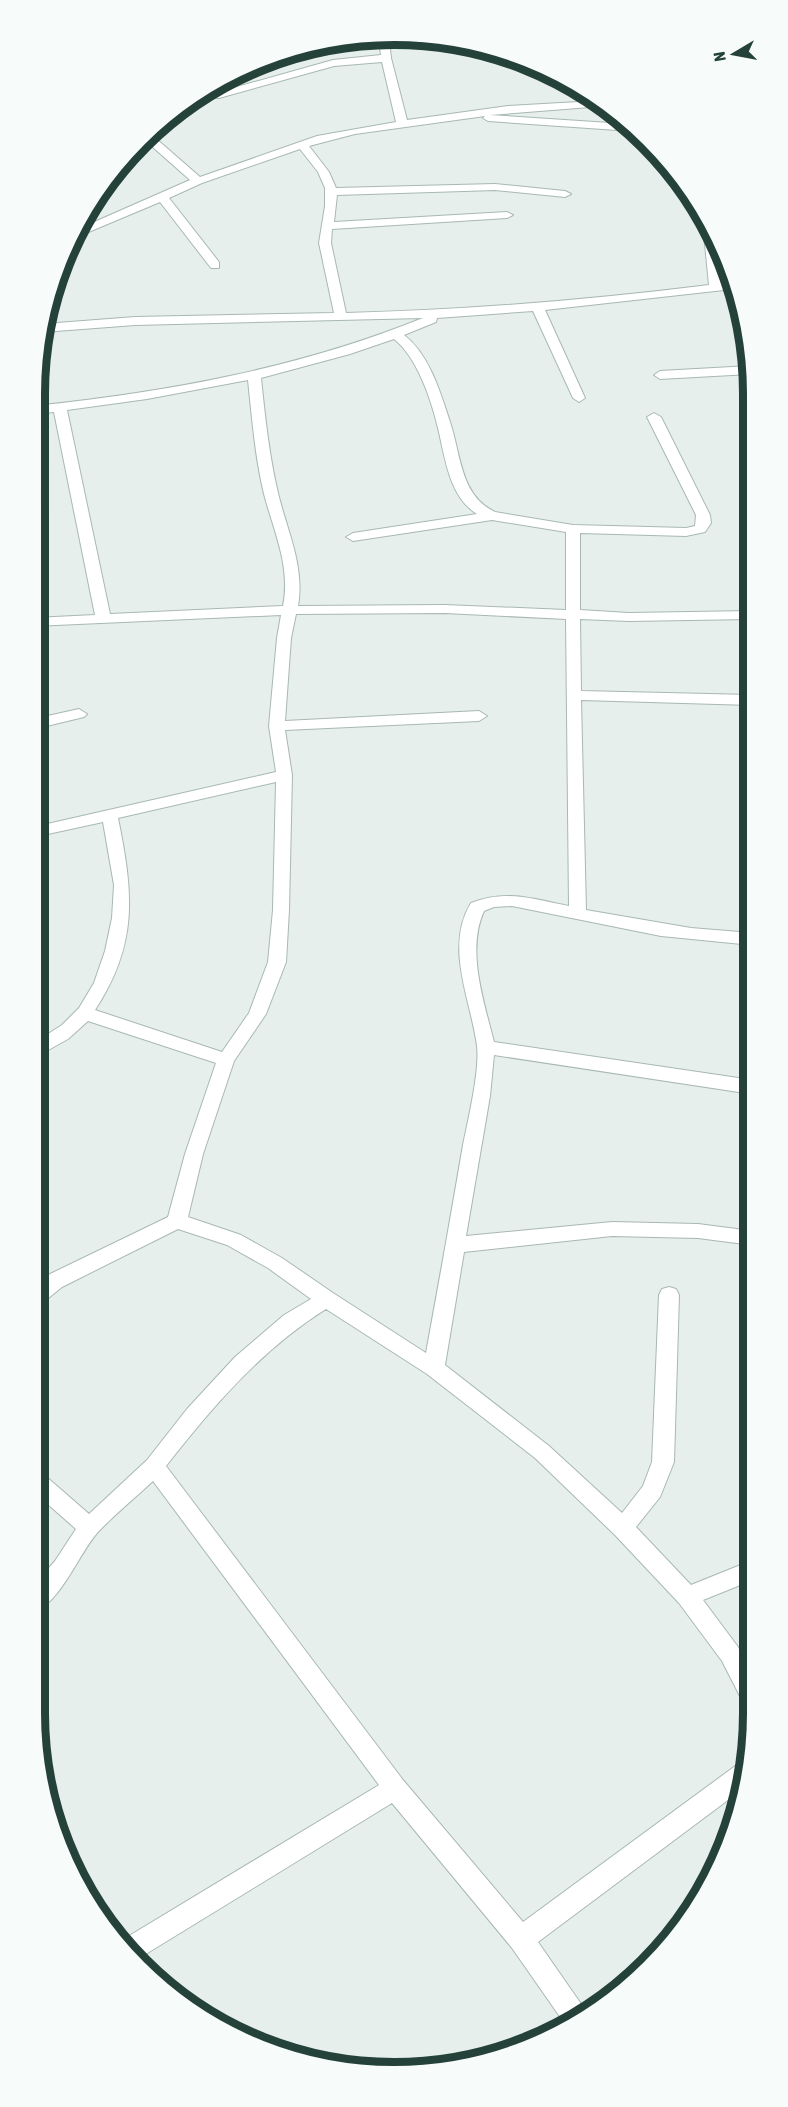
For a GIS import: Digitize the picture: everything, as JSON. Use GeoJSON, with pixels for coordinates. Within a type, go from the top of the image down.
{"type":"FeatureCollection","features":[{"type":"Feature","properties":{"kind":"street"},"geometry":{"type":"LineString","coordinates":[[385,45],[402,123]]}},
{"type":"Feature","properties":{"kind":"street"},"geometry":{"type":"LineString","coordinates":[[217,94],[333,63],[386,58]]}},
{"type":"Feature","properties":{"kind":"street"},"geometry":{"type":"LineString","coordinates":[[86,231],[164,198],[198,181],[301,144],[355,130],[508,109],[589,105]]}},
{"type":"Feature","properties":{"kind":"street"},"geometry":{"type":"LineString","coordinates":[[460,116],[619,127]]}},
{"type":"Feature","properties":{"kind":"street"},"geometry":{"type":"LineString","coordinates":[[153,142],[198,181]]}},
{"type":"Feature","properties":{"kind":"street"},"geometry":{"type":"LineString","coordinates":[[301,144],[328,177],[331,204],[325,243],[341,316]]}},
{"type":"Feature","properties":{"kind":"street"},"geometry":{"type":"LineString","coordinates":[[331,192],[495,186],[565,194]]}},
{"type":"Feature","properties":{"kind":"street"},"geometry":{"type":"LineString","coordinates":[[164,198],[215,265]]}},
{"type":"Feature","properties":{"kind":"street"},"geometry":{"type":"LineString","coordinates":[[326,226],[507,215]]}},
{"type":"Feature","properties":{"kind":"street"},"geometry":{"type":"LineString","coordinates":[[712,250],[715,288]]}},
{"type":"Feature","properties":{"kind":"street"},"geometry":{"type":"LineString","coordinates":[[52,327],[135,321],[446,314],[537,307],[726,287]]}},
{"type":"Feature","properties":{"kind":"street"},"geometry":{"type":"LineString","coordinates":[[537,307],[579,398]]}},
{"type":"Feature","properties":{"kind":"street"},"geometry":{"type":"LineString","coordinates":[[45,409],[146,395],[254,375],[335,355],[446,314]]}},
{"type":"Feature","properties":{"kind":"street"},"geometry":{"type":"LineString","coordinates":[[394,333],[408,344],[419,358],[444,424],[456,474],[468,499],[479,510],[492,516],[573,529],[686,532],[700,529],[704,523],[703,515],[654,417]]}},
{"type":"Feature","properties":{"kind":"street"},"geometry":{"type":"LineString","coordinates":[[660,375],[742,370]]}},
{"type":"Feature","properties":{"kind":"street"},"geometry":{"type":"LineString","coordinates":[[177,1221],[194,1154],[226,1060],[257,1014],[277,962],[281,910],[284,775],[277,726],[284,638],[293,592],[291,566],[271,493],[262,445],[254,375]]}},
{"type":"Feature","properties":{"kind":"street"},"geometry":{"type":"LineString","coordinates":[[60,407],[103,618]]}},
{"type":"Feature","properties":{"kind":"street"},"geometry":{"type":"LineString","coordinates":[[354,537],[492,516]]}},
{"type":"Feature","properties":{"kind":"street"},"geometry":{"type":"LineString","coordinates":[[573,529],[573,696],[578,913]]}},
{"type":"Feature","properties":{"kind":"street"},"geometry":{"type":"LineString","coordinates":[[45,621],[291,610],[445,609],[629,617],[743,615]]}},
{"type":"Feature","properties":{"kind":"street"},"geometry":{"type":"LineString","coordinates":[[573,696],[743,700]]}},
{"type":"Feature","properties":{"kind":"street"},"geometry":{"type":"LineString","coordinates":[[45,722],[79,714]]}},
{"type":"Feature","properties":{"kind":"street"},"geometry":{"type":"LineString","coordinates":[[277,726],[478,716]]}},
{"type":"Feature","properties":{"kind":"street"},"geometry":{"type":"LineString","coordinates":[[45,830],[284,775]]}},
{"type":"Feature","properties":{"kind":"street"},"geometry":{"type":"LineString","coordinates":[[45,1045],[60,1036],[85,1013],[108,971],[121,927],[122,883],[110,816]]}},
{"type":"Feature","properties":{"kind":"street"},"geometry":{"type":"LineString","coordinates":[[434,1368],[481,1096],[486,1047],[474,999],[468,954],[471,920],[477,907],[492,901],[512,900],[699,935],[743,938]]}},
{"type":"Feature","properties":{"kind":"street"},"geometry":{"type":"LineString","coordinates":[[85,1013],[226,1060]]}},
{"type":"Feature","properties":{"kind":"street"},"geometry":{"type":"LineString","coordinates":[[486,1047],[743,1086]]}},
{"type":"Feature","properties":{"kind":"street"},"geometry":{"type":"LineString","coordinates":[[45,1290],[86,1264],[177,1221],[234,1240],[275,1263],[326,1299],[434,1368],[542,1452],[623,1528],[687,1596],[730,1654],[743,1679]]}},
{"type":"Feature","properties":{"kind":"street"},"geometry":{"type":"LineString","coordinates":[[455,1245],[612,1229],[698,1231],[743,1237]]}},
{"type":"Feature","properties":{"kind":"street"},"geometry":{"type":"LineString","coordinates":[[623,1528],[652,1491],[663,1462],[669,1295]]}},
{"type":"Feature","properties":{"kind":"street"},"geometry":{"type":"LineString","coordinates":[[45,1589],[63,1568],[89,1527],[154,1466],[194,1415],[242,1363],[291,1321],[326,1299]]}},
{"type":"Feature","properties":{"kind":"street"},"geometry":{"type":"LineString","coordinates":[[154,1466],[395,1788],[521,1939],[572,2012]]}},
{"type":"Feature","properties":{"kind":"street"},"geometry":{"type":"LineString","coordinates":[[45,1489],[89,1527]]}},
{"type":"Feature","properties":{"kind":"street"},"geometry":{"type":"LineString","coordinates":[[687,1596],[743,1574]]}},
{"type":"Feature","properties":{"kind":"street"},"geometry":{"type":"LineString","coordinates":[[521,1939],[736,1779]]}},
{"type":"Feature","properties":{"kind":"street"},"geometry":{"type":"LineString","coordinates":[[135,1946],[395,1788]]}}]}
